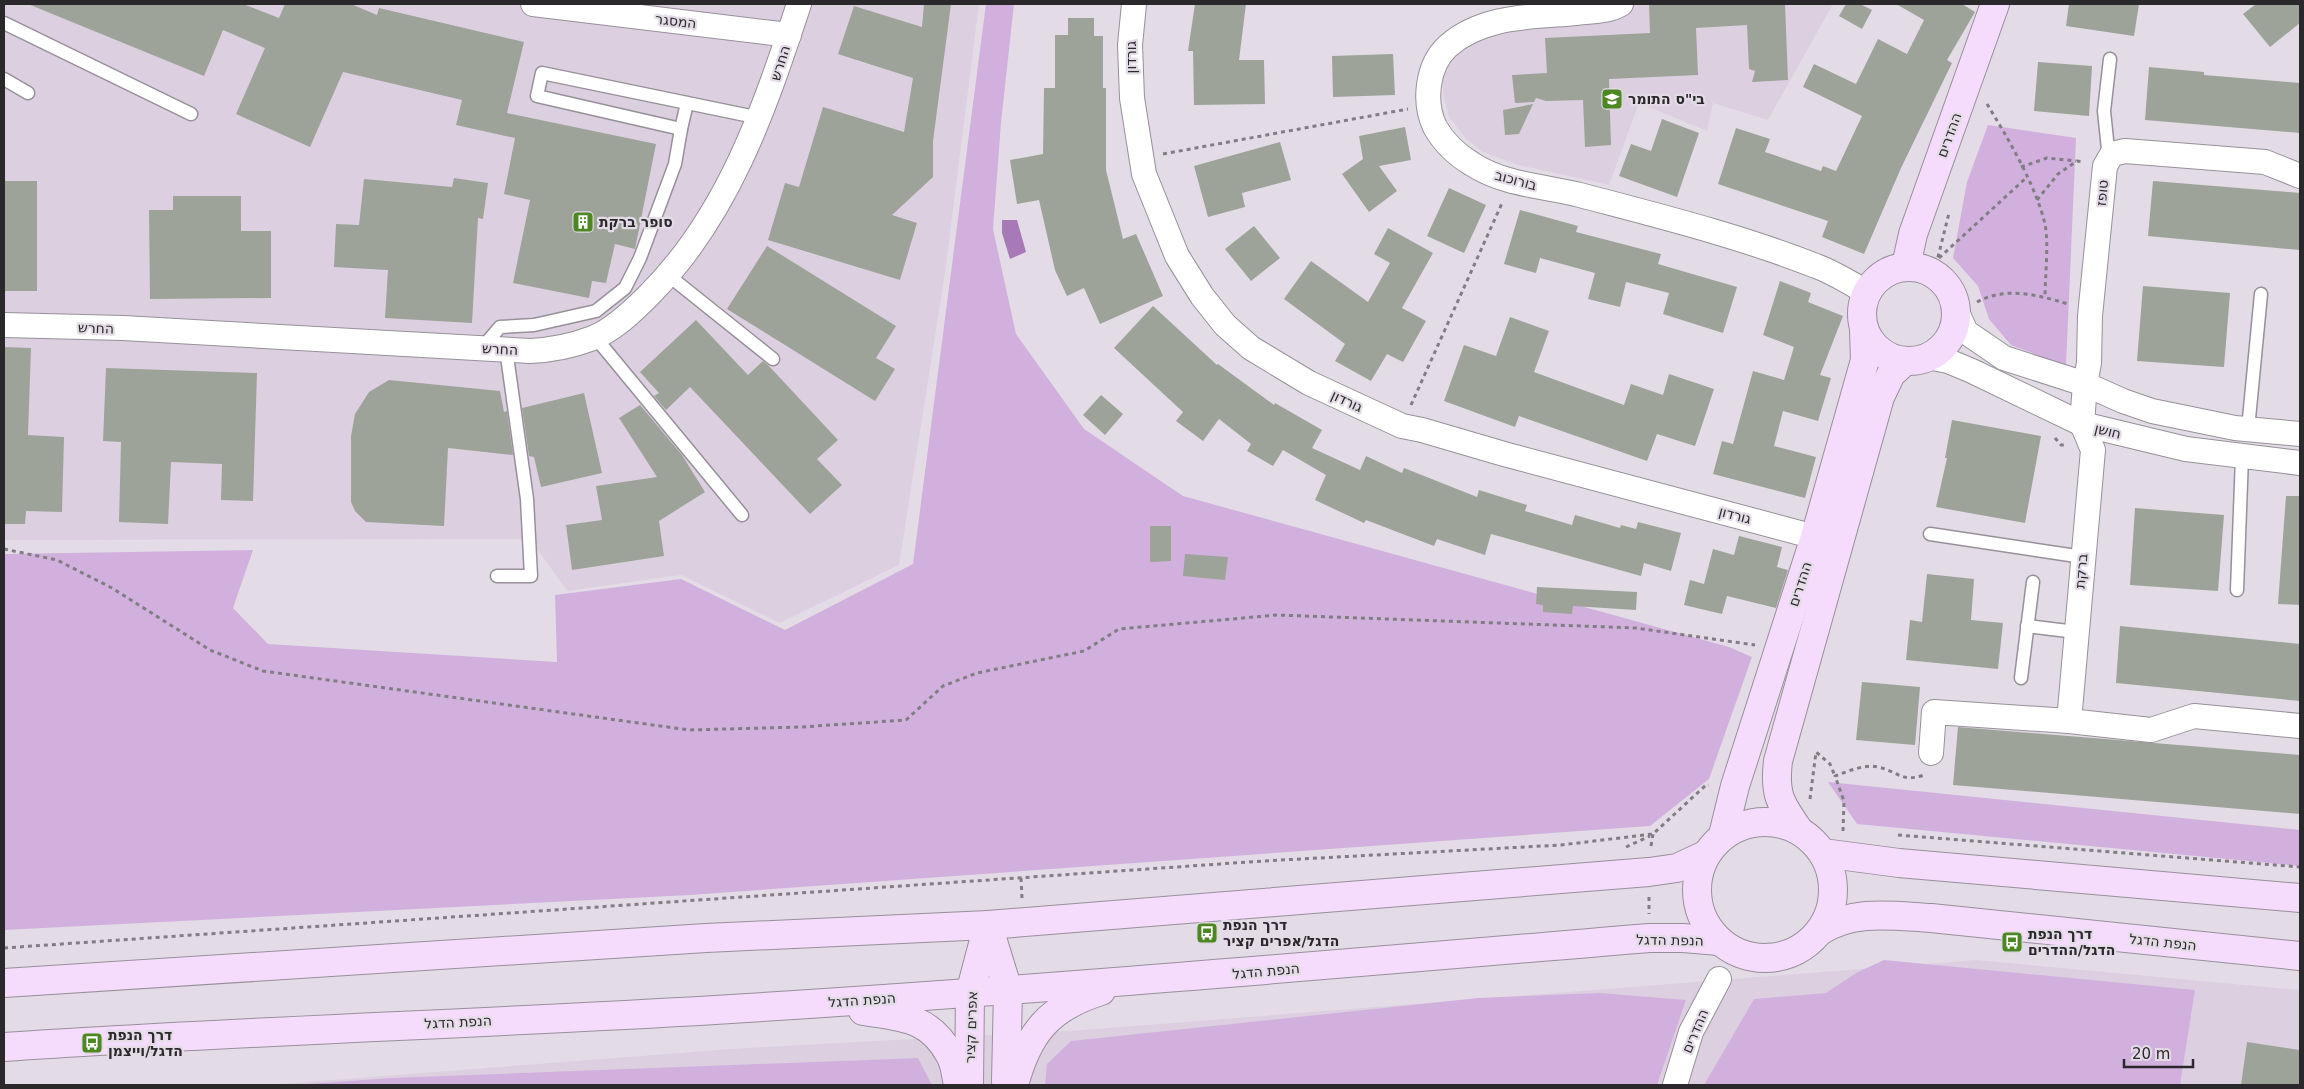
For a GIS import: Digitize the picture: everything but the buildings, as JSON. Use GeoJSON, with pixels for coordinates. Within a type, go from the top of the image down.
{"type":"FeatureCollection","features":[{"type":"Feature","properties":{"kind":"main road","name":"ההדרים"},"geometry":{"type":"LineString","coordinates":[[1906,266],[1913,234],[1996,4]]}},
{"type":"Feature","properties":{"kind":"main road"},"geometry":{"type":"LineString","coordinates":[[1906,266],[1927,270],[1946,283],[1954,297],[1957,312],[1955,326],[1949,340],[1940,350],[1916,359],[1880,352],[1864,331],[1861,318],[1866,292],[1876,279],[1890,270],[1906,266]]}},
{"type":"Feature","properties":{"kind":"main road","name":"ההדרים"},"geometry":{"type":"LineString","coordinates":[[1723,835],[1735,786],[1816,537],[1864,364],[1864,331]]}},
{"type":"Feature","properties":{"kind":"main road","name":"ההדרים"},"geometry":{"type":"LineString","coordinates":[[1803,818],[1780,803],[1775,784],[1778,761],[1880,397],[1891,374],[1916,359]]}},
{"type":"Feature","properties":{"kind":"main road"},"geometry":{"type":"LineString","coordinates":[[1829,842],[1834,892],[1827,919],[1820,931],[1798,950],[1770,958],[1742,954],[1719,941],[1710,932],[1700,912],[1696,890],[1700,868],[1705,855],[1723,835],[1750,823],[1766,821],[1782,823],[1803,818],[1812,840],[1829,842],[1898,863],[2300,898]]}},
{"type":"Feature","properties":{"kind":"main road"},"geometry":{"type":"LineString","coordinates":[[4,983],[706,938],[988,924],[1649,872],[1677,868],[1705,855]]}},
{"type":"Feature","properties":{"kind":"main road","name":"הנפת הדגל"},"geometry":{"type":"LineString","coordinates":[[1820,931],[1831,923],[1850,917],[1876,915],[1932,918],[2300,956]]}},
{"type":"Feature","properties":{"kind":"main road"},"geometry":{"type":"LineString","coordinates":[[988,924],[1008,990],[1006,1085]]}},
{"type":"Feature","properties":{"kind":"main road","name":"אפרים קציר"},"geometry":{"type":"LineString","coordinates":[[968,1085],[970,992],[988,924]]}},
{"type":"Feature","properties":{"kind":"main road","name":"הנפת הדגל"},"geometry":{"type":"LineString","coordinates":[[4,1047],[812,1003],[1148,981],[1649,938],[1719,941]]}},
{"type":"Feature","properties":{"kind":"main road"},"geometry":{"type":"LineString","coordinates":[[1014,1085],[1026,1048],[1039,1028],[1057,1010],[1081,997],[1112,987],[1148,981]]}},
{"type":"Feature","properties":{"kind":"main road"},"geometry":{"type":"LineString","coordinates":[[812,1003],[901,1017],[931,1028],[951,1056],[958,1085]]}},
{"type":"Feature","properties":{"kind":"street","name":"המסגר"},"geometry":{"type":"LineString","coordinates":[[533,4],[789,35]]}},
{"type":"Feature","properties":{"kind":"street","name":"החרש"},"geometry":{"type":"LineString","coordinates":[[4,324],[123,328],[506,350],[553,350],[599,334],[638,307],[668,275],[733,180],[760,118],[799,4]]}},
{"type":"Feature","properties":{"kind":"street","name":"גורדון"},"geometry":{"type":"LineString","coordinates":[[1134,4],[1130,45],[1132,98],[1144,174],[1177,256],[1202,296],[1225,325],[1251,348],[1309,383],[1402,426],[1816,537]]}},
{"type":"Feature","properties":{"kind":"street","name":"בורוכוב"},"geometry":{"type":"LineString","coordinates":[[1621,4],[1602,10],[1522,17],[1489,23],[1462,35],[1446,47],[1434,62],[1429,78],[1431,105],[1434,125],[1454,152],[1473,165],[1499,178],[1578,195],[1755,246],[1817,266],[1866,292]]}},
{"type":"Feature","properties":{"kind":"street"},"geometry":{"type":"LineString","coordinates":[[2107,163],[2112,154],[2125,151],[2265,162],[2300,176]]}},
{"type":"Feature","properties":{"kind":"street","name":"טופז"},"geometry":{"type":"LineString","coordinates":[[2082,424],[2085,384],[2089,363],[2090,316],[2107,163]]}},
{"type":"Feature","properties":{"kind":"street"},"geometry":{"type":"LineString","coordinates":[[1957,312],[1966,332],[2004,358],[2085,384],[2152,411],[2248,429],[2300,434]]}},
{"type":"Feature","properties":{"kind":"street","name":"חושן"},"geometry":{"type":"LineString","coordinates":[[1916,359],[1948,361],[2082,424],[2186,449],[2300,463]]}},
{"type":"Feature","properties":{"kind":"street"},"geometry":{"type":"LineString","coordinates":[[2082,424],[2094,450]]}},
{"type":"Feature","properties":{"kind":"street","name":"ברקת"},"geometry":{"type":"LineString","coordinates":[[2069,721],[2094,450]]}},
{"type":"Feature","properties":{"kind":"street"},"geometry":{"type":"LineString","coordinates":[[1931,753],[1934,712],[2069,721],[2151,730],[2194,716],[2300,726]]}},
{"type":"Feature","properties":{"kind":"street","name":"ההדרים"},"geometry":{"type":"LineString","coordinates":[[1675,1085],[1691,1032],[1719,979]]}},
{"type":"Feature","properties":{"kind":"lane"},"geometry":{"type":"LineString","coordinates":[[4,23],[191,114]]}},
{"type":"Feature","properties":{"kind":"lane"},"geometry":{"type":"LineString","coordinates":[[2107,163],[2104,111],[2110,60]]}},
{"type":"Feature","properties":{"kind":"lane"},"geometry":{"type":"LineString","coordinates":[[681,129],[537,96],[542,73],[760,118]]}},
{"type":"Feature","properties":{"kind":"lane"},"geometry":{"type":"LineString","coordinates":[[4,79],[28,93]]}},
{"type":"Feature","properties":{"kind":"lane"},"geometry":{"type":"LineString","coordinates":[[482,348],[500,327],[534,325],[596,311],[625,288],[640,258],[674,164],[687,103]]}},
{"type":"Feature","properties":{"kind":"lane"},"geometry":{"type":"LineString","coordinates":[[668,275],[773,359]]}},
{"type":"Feature","properties":{"kind":"lane"},"geometry":{"type":"LineString","coordinates":[[2248,429],[2261,294]]}},
{"type":"Feature","properties":{"kind":"lane"},"geometry":{"type":"LineString","coordinates":[[599,334],[742,514]]}},
{"type":"Feature","properties":{"kind":"lane"},"geometry":{"type":"LineString","coordinates":[[497,576],[531,576],[527,499],[506,350]]}},
{"type":"Feature","properties":{"kind":"lane"},"geometry":{"type":"LineString","coordinates":[[2236,590],[2242,457]]}},
{"type":"Feature","properties":{"kind":"lane"},"geometry":{"type":"LineString","coordinates":[[1930,534],[2083,557]]}},
{"type":"Feature","properties":{"kind":"lane"},"geometry":{"type":"LineString","coordinates":[[2021,678],[2033,582]]}},
{"type":"Feature","properties":{"kind":"lane"},"geometry":{"type":"LineString","coordinates":[[2027,626],[2076,632]]}},
{"type":"Feature","properties":{"kind":"path"},"geometry":{"type":"LineString","coordinates":[[1983,97],[2005,134],[2037,200],[2045,226],[2045,297]]}},
{"type":"Feature","properties":{"kind":"path"},"geometry":{"type":"LineString","coordinates":[[1156,155],[1431,105]]}},
{"type":"Feature","properties":{"kind":"path"},"geometry":{"type":"LineString","coordinates":[[2021,167],[2047,158],[2107,163]]}},
{"type":"Feature","properties":{"kind":"path"},"geometry":{"type":"LineString","coordinates":[[2037,200],[2058,174],[2077,162]]}},
{"type":"Feature","properties":{"kind":"path"},"geometry":{"type":"LineString","coordinates":[[1939,258],[2026,178]]}},
{"type":"Feature","properties":{"kind":"path"},"geometry":{"type":"LineString","coordinates":[[1402,426],[1512,181]]}},
{"type":"Feature","properties":{"kind":"path"},"geometry":{"type":"LineString","coordinates":[[1957,312],[1986,297],[2014,292],[2045,297],[2070,304],[2090,316]]}},
{"type":"Feature","properties":{"kind":"path"},"geometry":{"type":"LineString","coordinates":[[2053,435],[2060,445],[2094,450]]}},
{"type":"Feature","properties":{"kind":"path"},"geometry":{"type":"LineString","coordinates":[[4,549],[57,560],[112,588],[210,650],[263,671],[689,730],[801,727],[906,720],[943,686],[977,673],[1084,651],[1119,629],[1277,615],[1636,628],[1779,649]]}},
{"type":"Feature","properties":{"kind":"path"},"geometry":{"type":"LineString","coordinates":[[1803,818],[1816,752],[1830,764],[1835,776],[1844,802],[1844,830]]}},
{"type":"Feature","properties":{"kind":"path"},"geometry":{"type":"LineString","coordinates":[[1835,776],[1864,766],[1879,767],[1902,778],[1916,778],[1924,775],[1931,753]]}},
{"type":"Feature","properties":{"kind":"path"},"geometry":{"type":"LineString","coordinates":[[4,948],[1253,861],[1561,845],[1652,834],[1706,786]]}},
{"type":"Feature","properties":{"kind":"path"},"geometry":{"type":"LineString","coordinates":[[1829,842],[1844,830],[1851,831]]}},
{"type":"Feature","properties":{"kind":"path"},"geometry":{"type":"LineString","coordinates":[[1894,835],[2300,867]]}},
{"type":"Feature","properties":{"kind":"shaded area"},"geometry":{"type":"Polygon","coordinates":[[[4,4],[979,4],[945,273],[899,565],[780,623],[681,575],[567,591],[530,539],[4,540],[4,4]]]}},
{"type":"Feature","properties":{"kind":"shaded area"},"geometry":{"type":"Polygon","coordinates":[[[986,4],[1014,4],[1001,123],[993,229],[1016,334],[1084,429],[1183,496],[1729,647],[1752,657],[1709,779],[1650,826],[690,895],[4,930],[4,554],[253,550],[233,608],[268,644],[557,662],[555,595],[681,579],[785,630],[913,564],[986,4]]]}},
{"type":"Feature","properties":{"kind":"shaded area","name":"בי\"ס התומר"},"geometry":{"type":"Polygon","coordinates":[[[1629,4],[1833,4],[1768,120],[1713,103],[1707,131],[1639,103],[1609,185],[1518,165],[1483,152],[1466,139],[1449,117],[1443,94],[1443,70],[1454,58],[1477,40],[1509,28],[1629,4]]]}},
{"type":"Feature","properties":{"kind":"shaded area"},"geometry":{"type":"Polygon","coordinates":[[[1988,125],[2076,138],[2066,366],[2011,345],[1989,319],[1978,286],[1953,258],[1967,182],[1988,125]]]}},
{"type":"Feature","properties":{"kind":"shaded area"},"geometry":{"type":"Polygon","coordinates":[[[1002,220],[1017,220],[1026,252],[1010,259],[1002,233],[1002,220]]]}},
{"type":"Feature","properties":{"kind":"shaded area"},"geometry":{"type":"Polygon","coordinates":[[[1828,782],[2300,830],[2300,866],[1857,824],[1828,782]]]}},
{"type":"Feature","properties":{"kind":"shaded area"},"geometry":{"type":"Polygon","coordinates":[[[1884,960],[2195,990],[2180,1085],[1704,1085],[1754,999],[1826,993],[1856,973],[1884,960]]]}},
{"type":"Feature","properties":{"kind":"shaded area"},"geometry":{"type":"Polygon","coordinates":[[[1976,960],[2300,990],[2300,1085],[267,1085],[745,1048],[1083,1030],[1976,960]]]}},
{"type":"Feature","properties":{"kind":"shaded area"},"geometry":{"type":"Polygon","coordinates":[[[1600,993],[1686,1000],[1657,1085],[1045,1085],[1047,1064],[1071,1041],[1478,998],[1600,993]]]}},
{"type":"Feature","properties":{"kind":"shaded area"},"geometry":{"type":"Polygon","coordinates":[[[918,1058],[932,1085],[293,1085],[392,1078],[918,1058]]]}},
{"type":"Feature","properties":{"kind":"place","name":"בי\"ס התומר"},"geometry":{"type":"Point","coordinates":[1612,99]}},
{"type":"Feature","properties":{"kind":"place","name":"סופר ברקת"},"geometry":{"type":"Point","coordinates":[583,222]}},
{"type":"Feature","properties":{"kind":"place","name":"דרך הנפת הדגל/אפרים קציר"},"geometry":{"type":"Point","coordinates":[1207,933]}},
{"type":"Feature","properties":{"kind":"place","name":"דרך הנפת הדגל/ההדרים"},"geometry":{"type":"Point","coordinates":[2012,942]}},
{"type":"Feature","properties":{"kind":"place","name":"דרך הנפת הדגל/וייצמן"},"geometry":{"type":"Point","coordinates":[92,1043]}}]}
